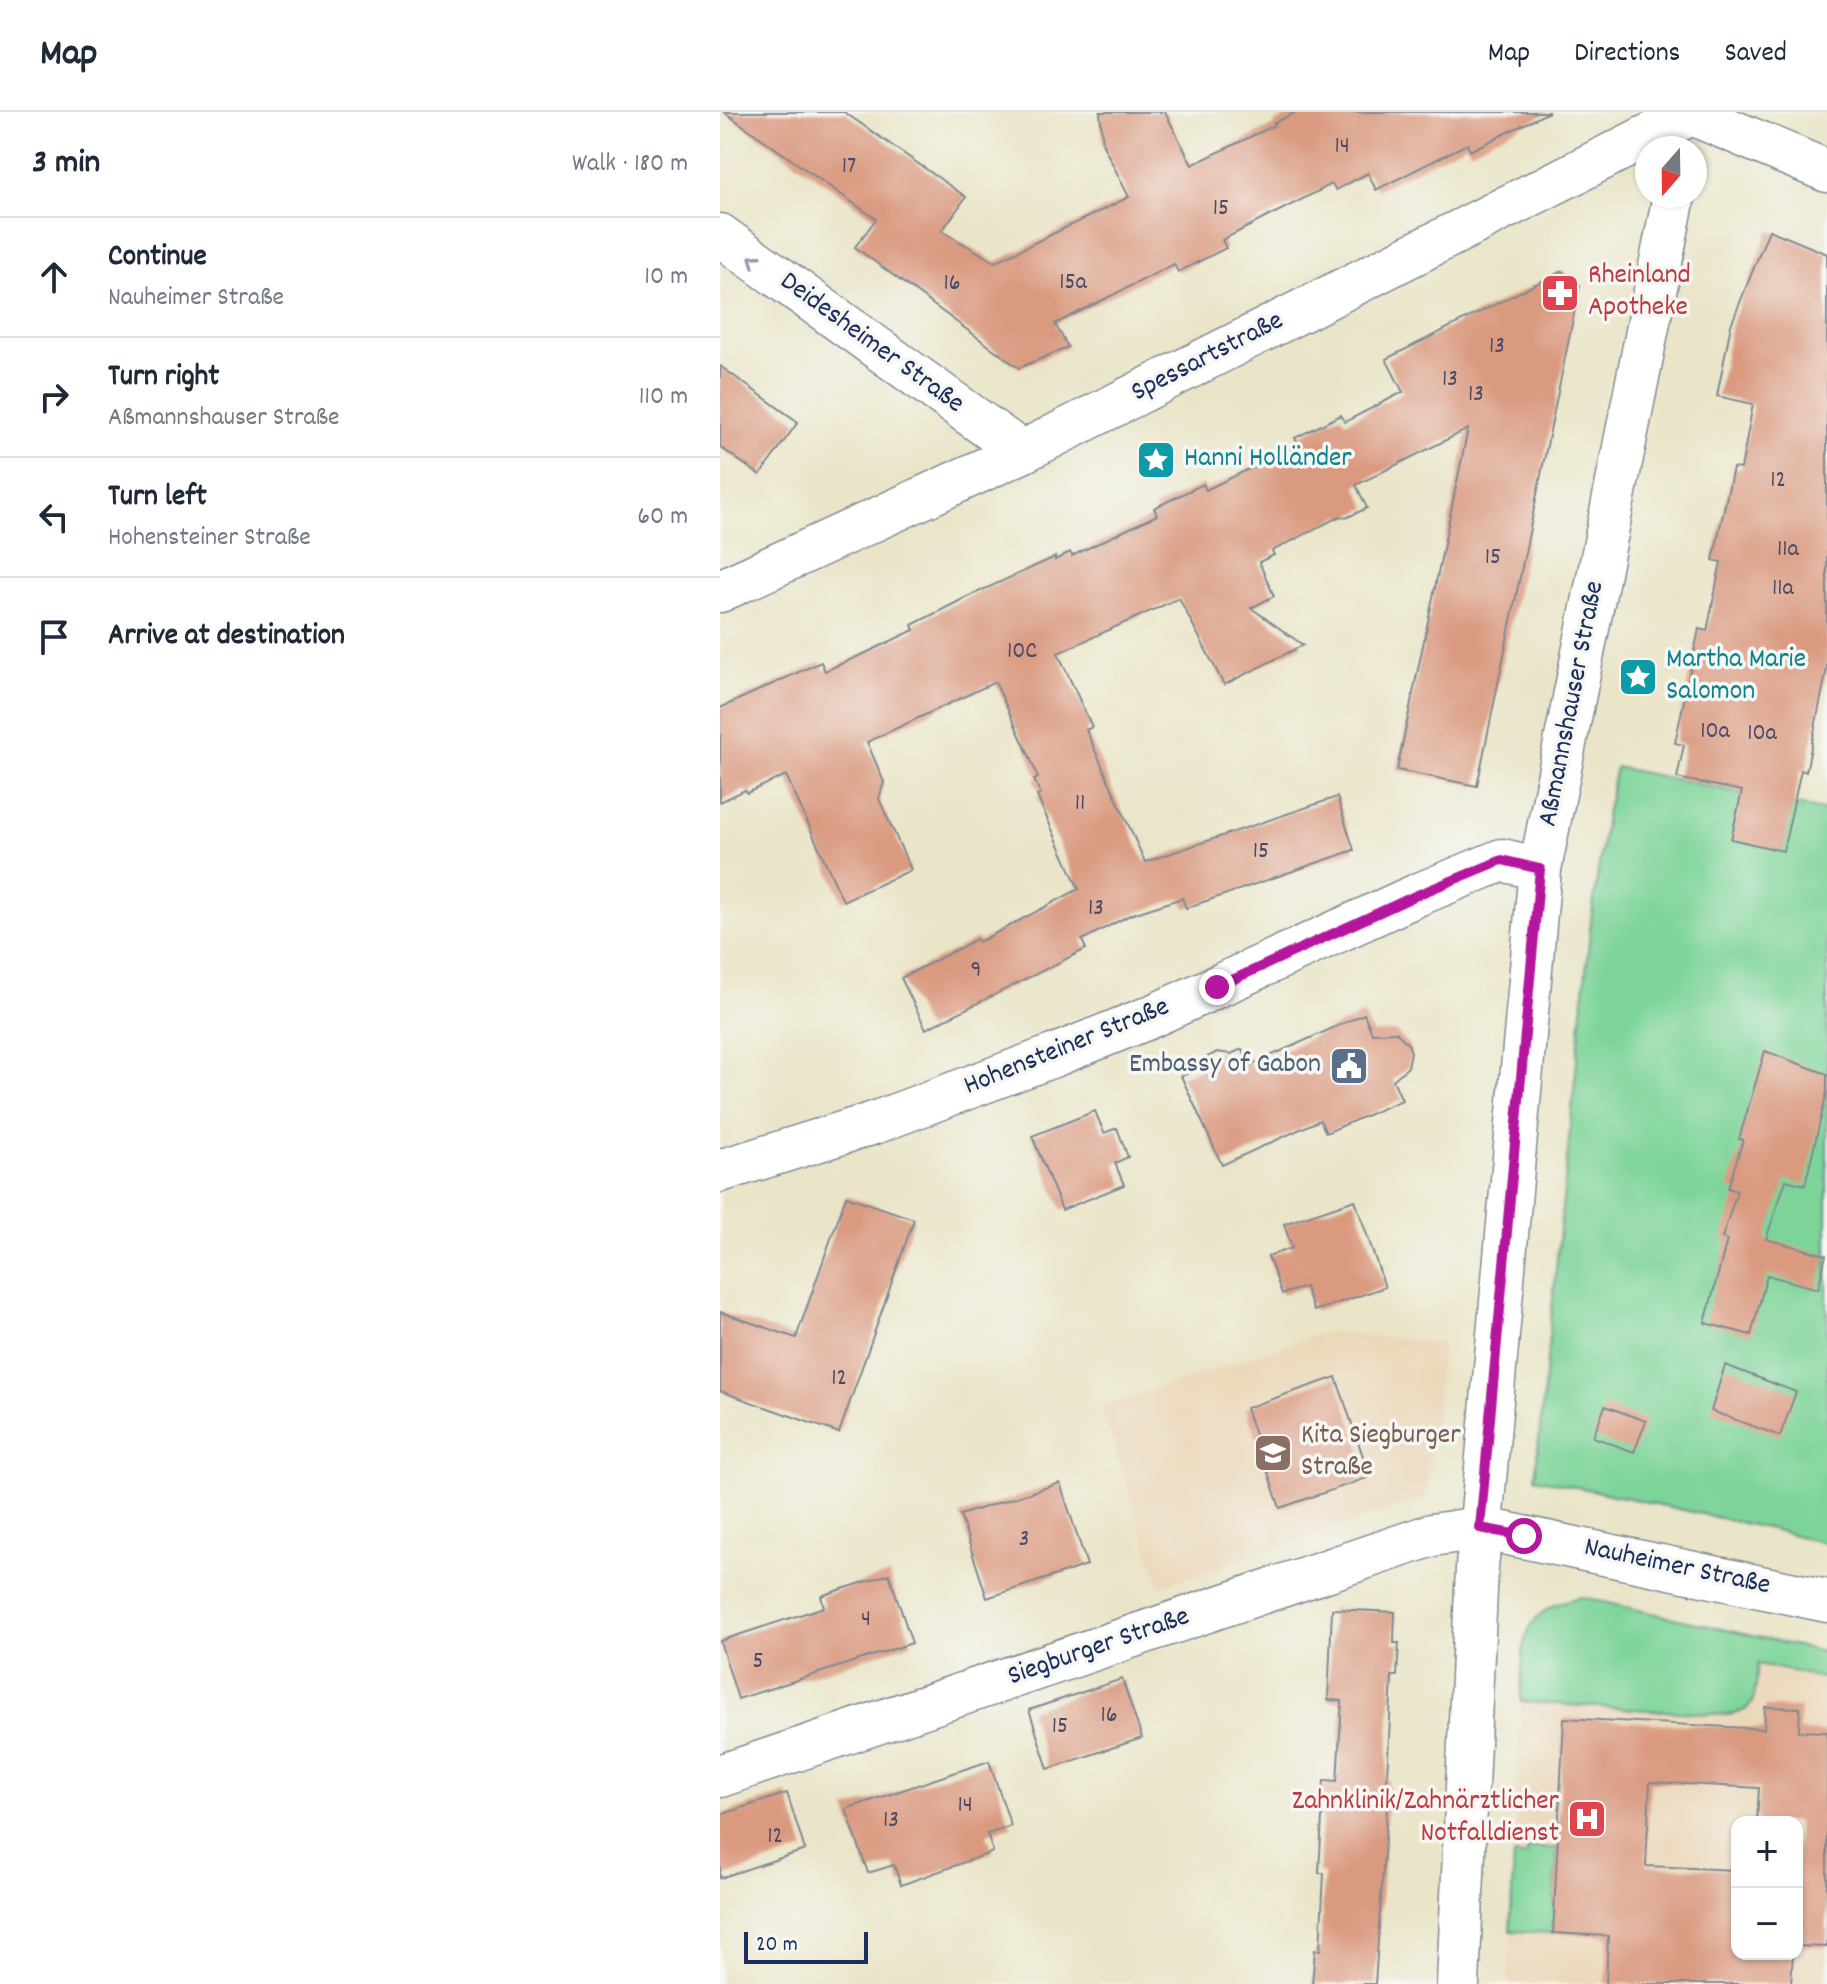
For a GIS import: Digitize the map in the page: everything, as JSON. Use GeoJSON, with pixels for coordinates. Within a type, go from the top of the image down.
{"type":"FeatureCollection","features":[{"type":"Feature","properties":{"kind":"street"},"geometry":{"type":"LineString","coordinates":[[1689,120],[1827,171]]}},
{"type":"Feature","properties":{"kind":"street","name":"Spessartstraße"},"geometry":{"type":"LineString","coordinates":[[720,591],[1022,452],[1689,120]]}},
{"type":"Feature","properties":{"kind":"street","name":"Aßmannshauser Straße"},"geometry":{"type":"LineString","coordinates":[[1458,1984],[1480,1528],[1540,869],[1672,208]]}},
{"type":"Feature","properties":{"kind":"street","name":"Deidesheimer Straße"},"geometry":{"type":"LineString","coordinates":[[720,235],[1022,452]]}},
{"type":"Feature","properties":{"kind":"street","name":"Hohensteiner Straße"},"geometry":{"type":"LineString","coordinates":[[720,1171],[874,1123],[1053,1056],[1148,1018],[1417,895],[1502,860],[1540,869]]}},
{"type":"Feature","properties":{"kind":"street","name":"Nauheimer Straße"},"geometry":{"type":"LineString","coordinates":[[1480,1528],[1827,1601]]}},
{"type":"Feature","properties":{"kind":"street","name":"Siegburger Straße"},"geometry":{"type":"LineString","coordinates":[[720,1776],[1432,1535],[1480,1528]]}},
{"type":"Feature","properties":{"kind":"shaded area","name":"Kita Siegburger Straße"},"geometry":{"type":"Polygon","coordinates":[[[1327,1331],[1443,1343],[1426,1498],[1160,1587],[1101,1407],[1327,1331]]]}},
{"type":"Feature","properties":{"kind":"shaded area"},"geometry":{"type":"Polygon","coordinates":[[[1582,1597],[1827,1653],[1827,1984],[1508,1984],[1524,1645],[1526,1633],[1541,1612],[1566,1600],[1582,1597]]]}},
{"type":"Feature","properties":{"kind":"green space"},"geometry":{"type":"Polygon","coordinates":[[[1616,767],[1827,811],[1827,1544],[1535,1478],[1591,921],[1616,767]]]}},
{"type":"Feature","properties":{"kind":"green space"},"geometry":{"type":"Polygon","coordinates":[[[1582,1597],[1827,1653],[1827,1679],[1758,1664],[1751,1704],[1739,1713],[1728,1715],[1521,1702],[1524,1647],[1534,1621],[1561,1603],[1582,1597]]]}},
{"type":"Feature","properties":{"kind":"green space"},"geometry":{"type":"Polygon","coordinates":[[[1527,1848],[1557,1848],[1553,1933],[1510,1931],[1514,1855],[1527,1856],[1527,1848]]]}},
{"type":"Feature","properties":{"kind":"building"},"geometry":{"type":"Polygon","coordinates":[[[724,112],[844,112],[966,197],[942,231],[995,262],[1129,197],[1103,145],[1100,112],[1165,112],[1192,165],[1296,112],[1549,112],[1470,151],[1467,144],[1376,190],[1368,173],[1336,190],[1332,184],[1222,240],[1226,248],[1178,272],[1174,264],[1055,324],[1068,347],[1019,368],[855,247],[876,219],[724,112]]]}},
{"type":"Feature","properties":{"kind":"building"},"geometry":{"type":"Polygon","coordinates":[[[1769,230],[1827,254],[1827,669],[1806,772],[1801,770],[1783,851],[1731,839],[1742,791],[1677,778],[1684,745],[1675,743],[1699,629],[1707,631],[1721,562],[1713,560],[1733,468],[1741,469],[1753,404],[1717,396],[1731,325],[1769,230]]]}},
{"type":"Feature","properties":{"kind":"building"},"geometry":{"type":"Polygon","coordinates":[[[1562,271],[1580,285],[1477,786],[1397,770],[1468,429],[1356,485],[1367,508],[1346,518],[1340,516],[1272,551],[1274,555],[1259,562],[1274,596],[1251,608],[1303,645],[1224,685],[1179,598],[1058,653],[1092,727],[1086,730],[1145,862],[1337,797],[1354,850],[1186,908],[1182,898],[1130,915],[1082,940],[1086,949],[926,1029],[901,978],[977,939],[979,942],[1079,889],[1037,796],[1041,794],[1034,780],[1038,778],[1029,755],[995,682],[867,742],[884,782],[879,799],[911,870],[843,901],[786,775],[720,802],[720,708],[821,662],[825,671],[868,652],[914,630],[912,625],[965,598],[1055,557],[1055,560],[1070,552],[1072,556],[1157,515],[1154,508],[1203,484],[1206,490],[1298,445],[1295,438],[1341,415],[1345,422],[1403,392],[1386,359],[1562,271]]]}},
{"type":"Feature","properties":{"kind":"building"},"geometry":{"type":"Polygon","coordinates":[[[720,366],[798,422],[760,475],[720,447],[720,366]]]}},
{"type":"Feature","properties":{"kind":"building"},"geometry":{"type":"Polygon","coordinates":[[[1364,1014],[1372,1033],[1396,1032],[1408,1044],[1411,1052],[1408,1067],[1393,1080],[1402,1100],[1326,1133],[1320,1120],[1222,1165],[1181,1076],[1197,1070],[1204,1059],[1217,1052],[1231,1054],[1242,1049],[1250,1065],[1364,1014]]]}},
{"type":"Feature","properties":{"kind":"building"},"geometry":{"type":"Polygon","coordinates":[[[1765,1051],[1827,1074],[1827,1092],[1805,1185],[1786,1180],[1766,1239],[1826,1255],[1818,1289],[1767,1275],[1751,1335],[1705,1323],[1727,1240],[1722,1238],[1737,1191],[1728,1188],[1765,1051]]]}},
{"type":"Feature","properties":{"kind":"building"},"geometry":{"type":"Polygon","coordinates":[[[1095,1111],[1104,1133],[1117,1128],[1128,1157],[1115,1163],[1124,1185],[1062,1210],[1032,1136],[1095,1111]]]}},
{"type":"Feature","properties":{"kind":"building"},"geometry":{"type":"Polygon","coordinates":[[[846,1196],[914,1219],[839,1433],[720,1391],[720,1312],[796,1338],[846,1196]]]}},
{"type":"Feature","properties":{"kind":"building"},"geometry":{"type":"Polygon","coordinates":[[[1355,1200],[1385,1287],[1314,1311],[1305,1287],[1282,1294],[1268,1256],[1292,1248],[1284,1224],[1355,1200]]]}},
{"type":"Feature","properties":{"kind":"building"},"geometry":{"type":"Polygon","coordinates":[[[1725,1365],[1796,1392],[1780,1436],[1711,1411],[1725,1365]]]}},
{"type":"Feature","properties":{"kind":"building"},"geometry":{"type":"Polygon","coordinates":[[[1336,1377],[1370,1477],[1280,1508],[1246,1408],[1336,1377]]]}},
{"type":"Feature","properties":{"kind":"building"},"geometry":{"type":"Polygon","coordinates":[[[1605,1406],[1646,1421],[1634,1452],[1593,1437],[1605,1406]]]}},
{"type":"Feature","properties":{"kind":"building"},"geometry":{"type":"Polygon","coordinates":[[[1060,1483],[1087,1565],[987,1598],[960,1515],[1060,1483]]]}},
{"type":"Feature","properties":{"kind":"building"},"geometry":{"type":"Polygon","coordinates":[[[889,1574],[912,1643],[738,1699],[720,1641],[824,1607],[821,1596],[889,1574]]]}},
{"type":"Feature","properties":{"kind":"building"},"geometry":{"type":"Polygon","coordinates":[[[1332,1609],[1395,1612],[1394,1643],[1399,1643],[1397,1676],[1392,1676],[1389,1780],[1375,1984],[1312,1984],[1315,1950],[1320,1950],[1324,1873],[1319,1873],[1324,1780],[1337,1781],[1342,1701],[1328,1700],[1332,1609]]]}},
{"type":"Feature","properties":{"kind":"building"},"geometry":{"type":"Polygon","coordinates":[[[1122,1679],[1142,1738],[1048,1769],[1029,1710],[1122,1679]]]}},
{"type":"Feature","properties":{"kind":"building"},"geometry":{"type":"Polygon","coordinates":[[[1765,1707],[1800,1708],[1799,1731],[1827,1732],[1827,1947],[1803,1946],[1803,1816],[1757,1816],[1759,1788],[1650,1782],[1646,1866],[1731,1870],[1731,1960],[1793,1960],[1791,1984],[1606,1984],[1608,1936],[1553,1933],[1564,1718],[1764,1729],[1765,1707]]]}},
{"type":"Feature","properties":{"kind":"building"},"geometry":{"type":"Polygon","coordinates":[[[989,1761],[1011,1826],[987,1834],[993,1852],[901,1885],[894,1865],[868,1873],[846,1809],[989,1761]]]}},
{"type":"Feature","properties":{"kind":"building"},"geometry":{"type":"Polygon","coordinates":[[[787,1793],[805,1850],[720,1878],[720,1815],[787,1793]]]}},
{"type":"Feature","properties":{"kind":"place","name":"Rheinland Apotheke"},"geometry":{"type":"Point","coordinates":[1560,293]}},
{"type":"Feature","properties":{"kind":"place","name":"Hanni Holländer"},"geometry":{"type":"Point","coordinates":[1156,460]}},
{"type":"Feature","properties":{"kind":"place","name":"Martha Marie Salomon"},"geometry":{"type":"Point","coordinates":[1638,677]}},
{"type":"Feature","properties":{"kind":"place","name":"Embassy of Gabon"},"geometry":{"type":"Point","coordinates":[1349,1066]}},
{"type":"Feature","properties":{"kind":"place","name":"Kita Siegburger Straße"},"geometry":{"type":"Point","coordinates":[1273,1453]}},
{"type":"Feature","properties":{"kind":"place","name":"Zahnklinik/Zahnärztlicher Notfalldienst"},"geometry":{"type":"Point","coordinates":[1587,1819]}},
{"type":"Feature","properties":{"kind":"route"},"geometry":{"type":"LineString","coordinates":[[1217,987],[1417,895],[1502,860],[1540,869],[1480,1528],[1524,1536]]}}]}
